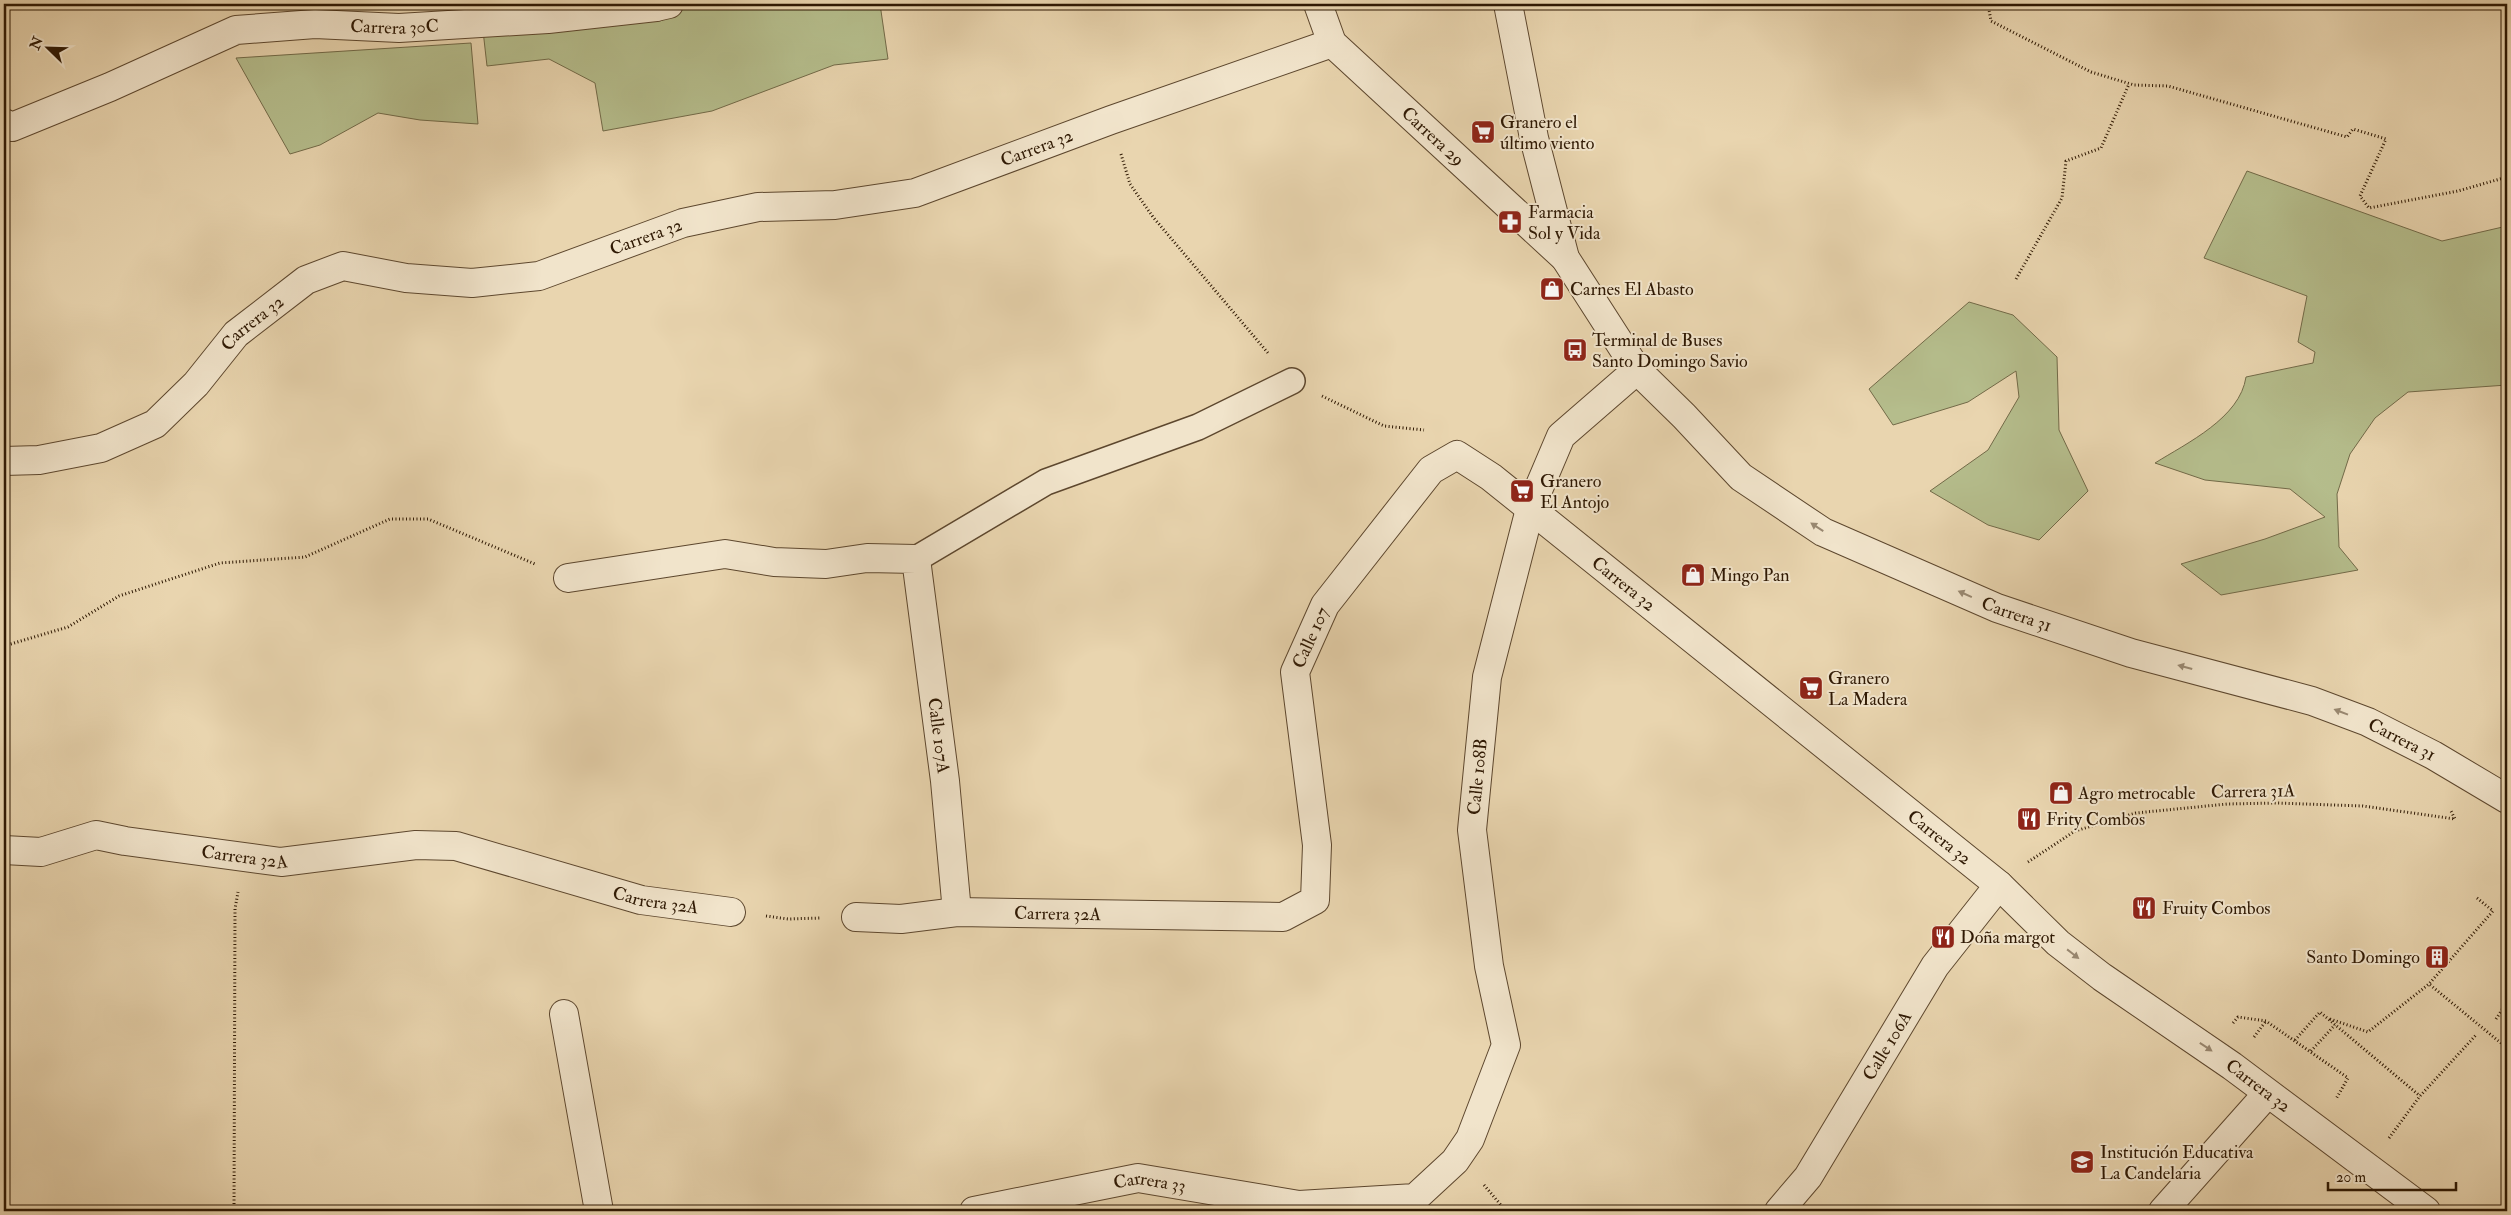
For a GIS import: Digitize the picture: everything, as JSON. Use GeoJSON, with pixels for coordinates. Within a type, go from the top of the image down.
{"type":"FeatureCollection","features":[{"type":"Feature","properties":{"kind":"street","name":"Carrera 29"},"geometry":{"type":"LineString","coordinates":[[1318,4],[1332,43],[1565,258]]}},
{"type":"Feature","properties":{"kind":"street"},"geometry":{"type":"LineString","coordinates":[[1508,4],[1534,138],[1565,258]]}},
{"type":"Feature","properties":{"kind":"street","name":"Carrera 30C"},"geometry":{"type":"LineString","coordinates":[[4,123],[12,127],[110,87],[236,30],[315,24],[399,28],[548,19],[658,5]]}},
{"type":"Feature","properties":{"kind":"street","name":"Carrera 32"},"geometry":{"type":"LineString","coordinates":[[4,461],[39,460],[101,448],[155,424],[196,384],[236,334],[306,280],[343,266],[406,278],[472,283],[539,276],[683,223],[758,207],[835,205],[915,192],[1111,120],[1332,43]]}},
{"type":"Feature","properties":{"kind":"street","name":"Carrera 31"},"geometry":{"type":"LineString","coordinates":[[1565,258],[1637,370],[1684,416],[1741,477],[1823,532],[1997,608],[2132,653],[2312,701],[2368,722],[2433,755],[2507,799]]}},
{"type":"Feature","properties":{"kind":"street","name":"Calle 108B"},"geometry":{"type":"LineString","coordinates":[[1415,1198],[1455,1161],[1470,1139],[1506,1045],[1489,966],[1472,830],[1487,677],[1530,509],[1561,436],[1637,370]]}},
{"type":"Feature","properties":{"kind":"street"},"geometry":{"type":"LineString","coordinates":[[568,578],[725,554],[774,562],[826,564],[867,558],[916,559],[1046,482],[1198,428],[1292,381]]}},
{"type":"Feature","properties":{"kind":"street","name":"Carrera 32"},"geometry":{"type":"LineString","coordinates":[[1457,455],[1491,477],[1999,885],[2058,943],[2102,977],[2212,1051],[2267,1094],[2426,1211]]}},
{"type":"Feature","properties":{"kind":"street","name":"Calle 107"},"geometry":{"type":"LineString","coordinates":[[1315,900],[1317,845],[1295,672],[1325,605],[1431,470],[1457,455]]}},
{"type":"Feature","properties":{"kind":"street","name":"Calle 107A"},"geometry":{"type":"LineString","coordinates":[[916,559],[945,781],[957,912]]}},
{"type":"Feature","properties":{"kind":"street","name":"Carrera 32A"},"geometry":{"type":"LineString","coordinates":[[4,850],[41,852],[96,835],[125,841],[281,862],[416,844],[456,846],[641,900],[731,912]]}},
{"type":"Feature","properties":{"kind":"street","name":"Calle 106A"},"geometry":{"type":"LineString","coordinates":[[1779,1211],[1808,1176],[1936,966],[1999,885]]}},
{"type":"Feature","properties":{"kind":"street","name":"Carrera 32A"},"geometry":{"type":"LineString","coordinates":[[856,917],[901,919],[957,912],[1283,917],[1315,900]]}},
{"type":"Feature","properties":{"kind":"street"},"geometry":{"type":"LineString","coordinates":[[564,1014],[599,1211]]}},
{"type":"Feature","properties":{"kind":"street"},"geometry":{"type":"LineString","coordinates":[[2164,1211],[2267,1094]]}},
{"type":"Feature","properties":{"kind":"street","name":"Carrera 33"},"geometry":{"type":"LineString","coordinates":[[974,1211],[1138,1178],[1298,1205],[1415,1198]]}},
{"type":"Feature","properties":{"kind":"path"},"geometry":{"type":"LineString","coordinates":[[1988,4],[1991,21],[2091,72],[2129,84],[2168,86],[2347,137],[2353,129],[2386,139],[2360,196],[2370,208],[2458,190],[2507,177]]}},
{"type":"Feature","properties":{"kind":"path"},"geometry":{"type":"LineString","coordinates":[[2016,279],[2062,198],[2066,161],[2101,148],[2129,84]]}},
{"type":"Feature","properties":{"kind":"path"},"geometry":{"type":"LineString","coordinates":[[1111,120],[1130,184],[1154,217],[1292,381],[1384,426],[1433,431],[1457,455]]}},
{"type":"Feature","properties":{"kind":"path"},"geometry":{"type":"LineString","coordinates":[[4,646],[68,627],[119,596],[220,563],[304,557],[390,519],[428,519],[568,578]]}},
{"type":"Feature","properties":{"kind":"path","name":"Carrera 31A"},"geometry":{"type":"LineString","coordinates":[[1999,885],[2040,853],[2075,831],[2136,812],[2226,804],[2276,803],[2363,806],[2455,819],[2429,771],[2433,755]]}},
{"type":"Feature","properties":{"kind":"path"},"geometry":{"type":"LineString","coordinates":[[234,1211],[235,909],[238,890],[265,876],[281,862]]}},
{"type":"Feature","properties":{"kind":"path"},"geometry":{"type":"LineString","coordinates":[[2327,1018],[2368,1032],[2429,984],[2493,911],[2477,898]]}},
{"type":"Feature","properties":{"kind":"path"},"geometry":{"type":"LineString","coordinates":[[731,912],[788,919],[856,917]]}},
{"type":"Feature","properties":{"kind":"path"},"geometry":{"type":"LineString","coordinates":[[2429,984],[2507,1048]]}},
{"type":"Feature","properties":{"kind":"path"},"geometry":{"type":"LineString","coordinates":[[2496,1019],[2507,1002]]}},
{"type":"Feature","properties":{"kind":"path"},"geometry":{"type":"LineString","coordinates":[[2295,1040],[2320,1012],[2420,1096]]}},
{"type":"Feature","properties":{"kind":"path"},"geometry":{"type":"LineString","coordinates":[[2212,1051],[2238,1017],[2266,1021],[2348,1078]]}},
{"type":"Feature","properties":{"kind":"path"},"geometry":{"type":"LineString","coordinates":[[2311,1051],[2335,1025]]}},
{"type":"Feature","properties":{"kind":"path"},"geometry":{"type":"LineString","coordinates":[[2366,1168],[2420,1096],[2476,1035]]}},
{"type":"Feature","properties":{"kind":"green space"},"geometry":{"type":"Polygon","coordinates":[[[480,4],[880,4],[888,59],[834,65],[712,111],[603,131],[595,83],[549,59],[487,66],[480,4]]]}},
{"type":"Feature","properties":{"kind":"green space"},"geometry":{"type":"Polygon","coordinates":[[[471,43],[478,124],[420,120],[378,113],[320,145],[290,154],[236,58],[471,43]]]}},
{"type":"Feature","properties":{"kind":"green space"},"geometry":{"type":"Polygon","coordinates":[[[2247,171],[2442,241],[2507,226],[2507,385],[2408,392],[2375,418],[2350,454],[2337,494],[2339,547],[2358,570],[2221,595],[2181,564],[2265,539],[2325,517],[2290,489],[2205,480],[2155,463],[2196,438],[2223,417],[2242,392],[2246,377],[2313,363],[2315,352],[2298,342],[2307,296],[2204,258],[2247,171]]]}},
{"type":"Feature","properties":{"kind":"green space"},"geometry":{"type":"Polygon","coordinates":[[[1969,302],[2013,315],[2057,357],[2059,430],[2088,491],[2039,540],[1988,525],[1930,491],[1988,450],[2019,397],[2016,371],[1968,402],[1893,425],[1869,389],[1969,302]]]}},
{"type":"Feature","properties":{"kind":"place","name":"Granero el último viento"},"geometry":{"type":"Point","coordinates":[1483,132]}},
{"type":"Feature","properties":{"kind":"place","name":"Farmacia Sol y Vida"},"geometry":{"type":"Point","coordinates":[1510,222]}},
{"type":"Feature","properties":{"kind":"place","name":"Carnes El Abasto"},"geometry":{"type":"Point","coordinates":[1552,289]}},
{"type":"Feature","properties":{"kind":"place","name":"Terminal de Buses Santo Domingo Savio"},"geometry":{"type":"Point","coordinates":[1575,350]}},
{"type":"Feature","properties":{"kind":"place","name":"Granero El Antojo"},"geometry":{"type":"Point","coordinates":[1522,491]}},
{"type":"Feature","properties":{"kind":"place","name":"Mingo Pan"},"geometry":{"type":"Point","coordinates":[1693,575]}},
{"type":"Feature","properties":{"kind":"place","name":"Granero La Madera"},"geometry":{"type":"Point","coordinates":[1811,688]}},
{"type":"Feature","properties":{"kind":"place","name":"Agro metrocable"},"geometry":{"type":"Point","coordinates":[2061,793]}},
{"type":"Feature","properties":{"kind":"place","name":"Frity Combos"},"geometry":{"type":"Point","coordinates":[2029,819]}},
{"type":"Feature","properties":{"kind":"place","name":"Fruity Combos"},"geometry":{"type":"Point","coordinates":[2144,908]}},
{"type":"Feature","properties":{"kind":"place","name":"Doña margot"},"geometry":{"type":"Point","coordinates":[1943,937]}},
{"type":"Feature","properties":{"kind":"place","name":"Santo Domingo"},"geometry":{"type":"Point","coordinates":[2437,957]}},
{"type":"Feature","properties":{"kind":"place","name":"Institución Educativa La Candelaria"},"geometry":{"type":"Point","coordinates":[2082,1162]}}]}
